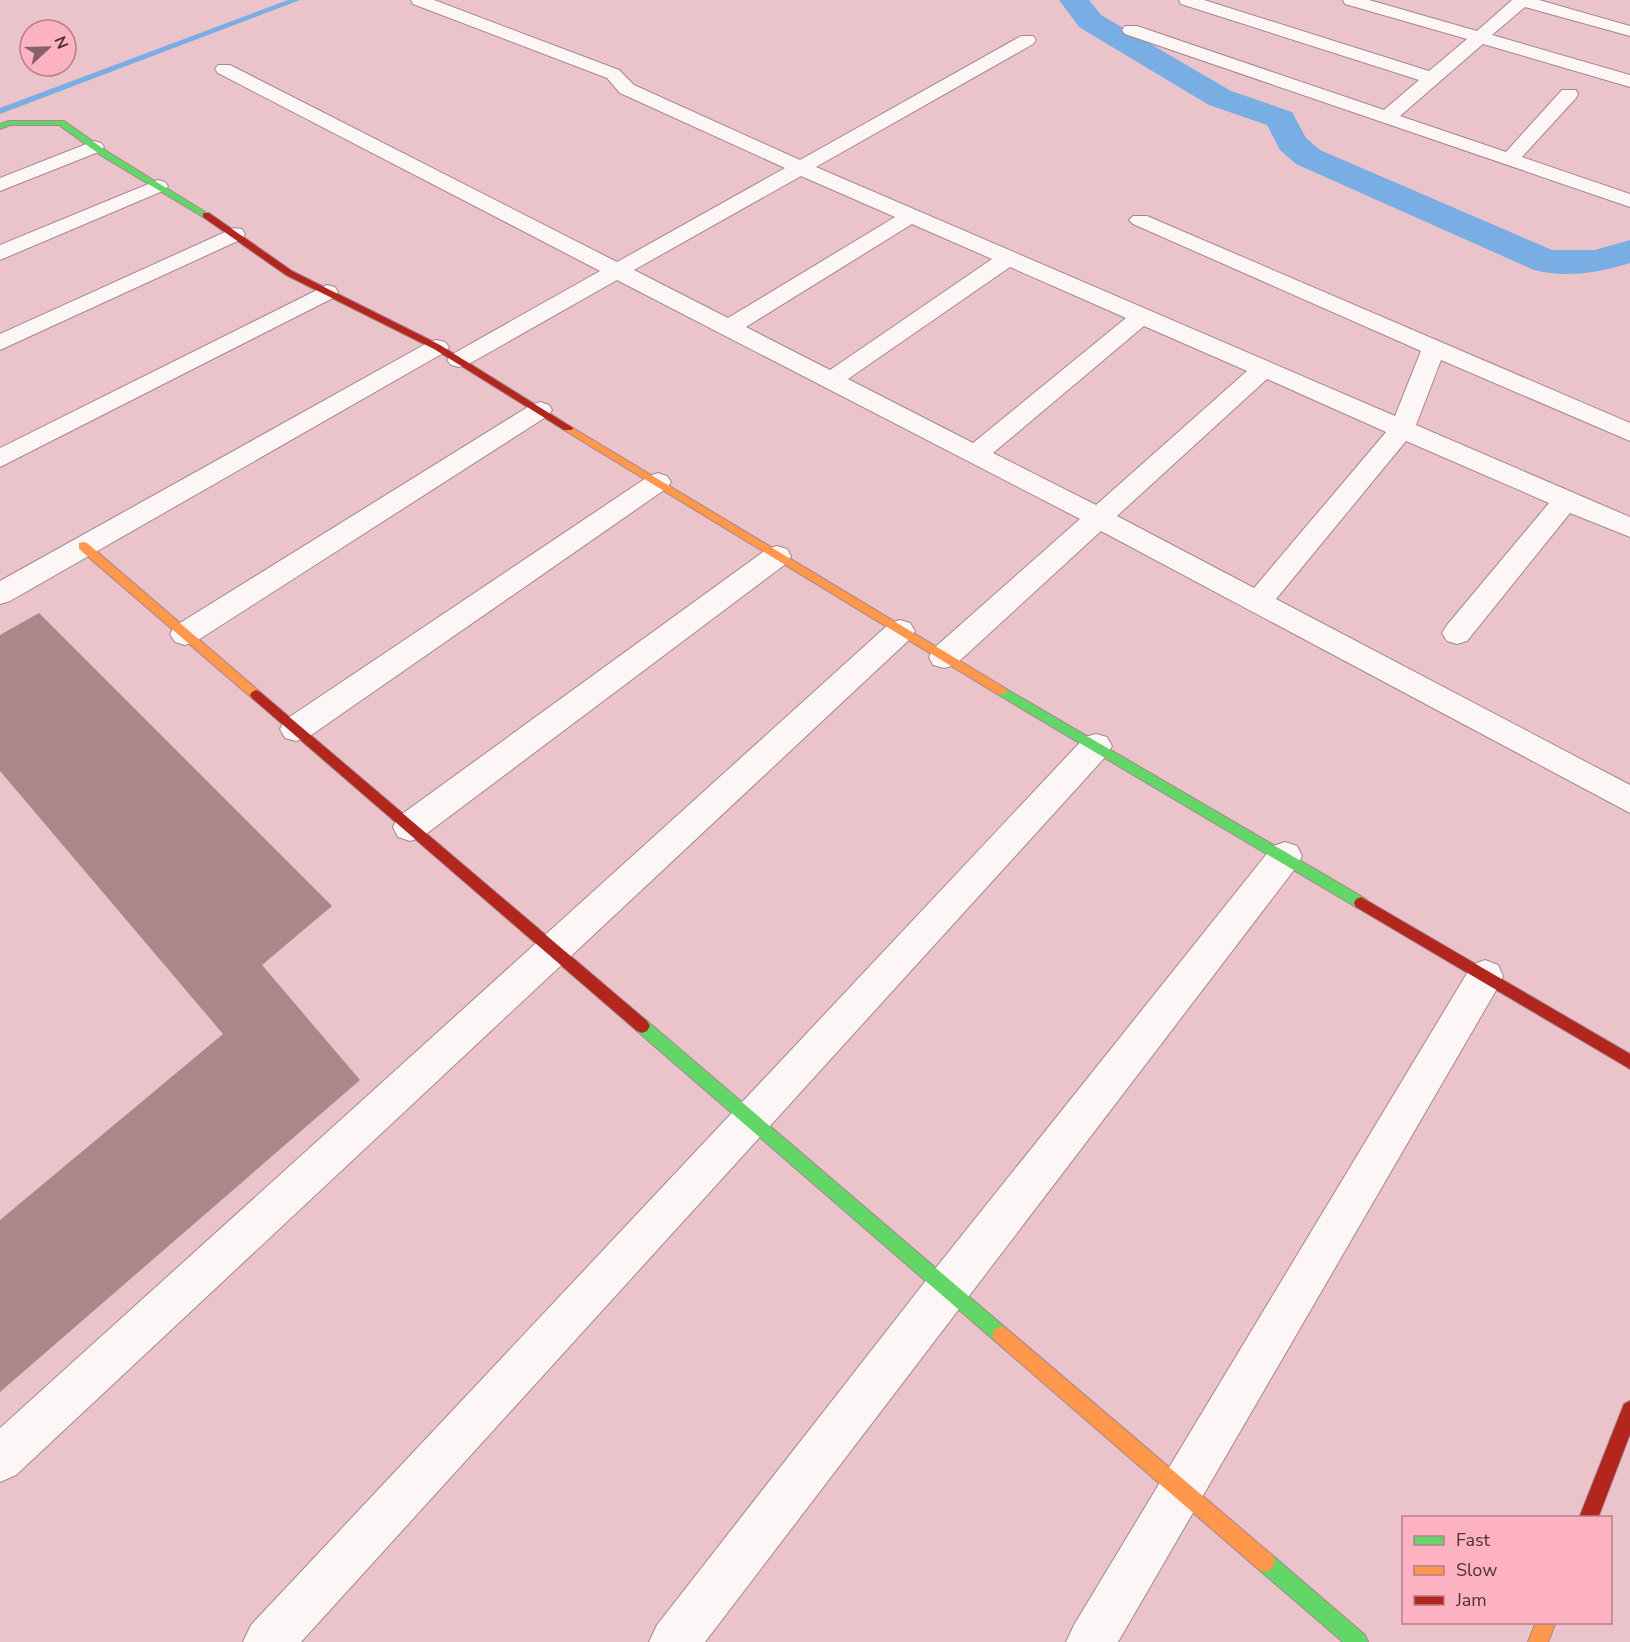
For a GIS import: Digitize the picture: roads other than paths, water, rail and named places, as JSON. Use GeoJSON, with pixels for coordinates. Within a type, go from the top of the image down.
{"type":"FeatureCollection","features":[{"type":"Feature","properties":{"kind":"street"},"geometry":{"type":"LineString","coordinates":[[419,0],[613,74],[627,89],[801,168],[1630,528]]}},
{"type":"Feature","properties":{"kind":"street"},"geometry":{"type":"LineString","coordinates":[[1187,0],[1432,78]]}},
{"type":"Feature","properties":{"kind":"street"},"geometry":{"type":"LineString","coordinates":[[1351,0],[1630,81]]}},
{"type":"Feature","properties":{"kind":"street"},"geometry":{"type":"LineString","coordinates":[[1386,118],[1522,0],[1630,31]]}},
{"type":"Feature","properties":{"kind":"street"},"geometry":{"type":"LineString","coordinates":[[1131,30],[1630,201]]}},
{"type":"Feature","properties":{"kind":"street"},"geometry":{"type":"LineString","coordinates":[[459,360],[1027,40]]}},
{"type":"Feature","properties":{"kind":"street"},"geometry":{"type":"LineString","coordinates":[[224,69],[1099,518],[1630,800]]}},
{"type":"Feature","properties":{"kind":"street"},"geometry":{"type":"LineString","coordinates":[[1509,160],[1569,94]]}},
{"type":"Feature","properties":{"kind":"street"},"geometry":{"type":"LineString","coordinates":[[0,127],[9,123],[61,123],[94,147],[234,234],[289,273],[437,347],[900,631],[1285,856],[1630,1062]]}},
{"type":"Feature","properties":{"kind":"street"},"geometry":{"type":"LineString","coordinates":[[0,185],[94,147]]}},
{"type":"Feature","properties":{"kind":"street"},"geometry":{"type":"LineString","coordinates":[[0,253],[158,186]]}},
{"type":"Feature","properties":{"kind":"street"},"geometry":{"type":"LineString","coordinates":[[729,328],[911,216]]}},
{"type":"Feature","properties":{"kind":"street"},"geometry":{"type":"LineString","coordinates":[[1140,220],[1630,433]]}},
{"type":"Feature","properties":{"kind":"street"},"geometry":{"type":"LineString","coordinates":[[0,343],[234,234]]}},
{"type":"Feature","properties":{"kind":"street"},"geometry":{"type":"LineString","coordinates":[[831,380],[1009,258]]}},
{"type":"Feature","properties":{"kind":"street"},"geometry":{"type":"LineString","coordinates":[[0,459],[327,292]]}},
{"type":"Feature","properties":{"kind":"street"},"geometry":{"type":"LineString","coordinates":[[975,454],[1142,316]]}},
{"type":"Feature","properties":{"kind":"street"},"geometry":{"type":"LineString","coordinates":[[0,594],[437,347]]}},
{"type":"Feature","properties":{"kind":"street"},"geometry":{"type":"LineString","coordinates":[[1258,602],[1402,429],[1434,348]]}},
{"type":"Feature","properties":{"kind":"street"},"geometry":{"type":"LineString","coordinates":[[944,657],[1264,369]]}},
{"type":"Feature","properties":{"kind":"street"},"geometry":{"type":"LineString","coordinates":[[185,634],[540,410]]}},
{"type":"Feature","properties":{"kind":"street"},"geometry":{"type":"LineString","coordinates":[[296,729],[658,482]]}},
{"type":"Feature","properties":{"kind":"street"},"geometry":{"type":"LineString","coordinates":[[1457,633],[1566,500]]}},
{"type":"Feature","properties":{"kind":"street"},"geometry":{"type":"LineString","coordinates":[[83,546],[1358,1642]]}},
{"type":"Feature","properties":{"kind":"street"},"geometry":{"type":"LineString","coordinates":[[410,827],[777,556]]}},
{"type":"Feature","properties":{"kind":"street"},"geometry":{"type":"LineString","coordinates":[[0,1459],[900,631]]}},
{"type":"Feature","properties":{"kind":"street"},"geometry":{"type":"LineString","coordinates":[[268,1642],[1096,746]]}},
{"type":"Feature","properties":{"kind":"street"},"geometry":{"type":"LineString","coordinates":[[674,1642],[946,1289],[1285,856]]}},
{"type":"Feature","properties":{"kind":"street"},"geometry":{"type":"LineString","coordinates":[[1091,1642],[1485,976]]}},
{"type":"Feature","properties":{"kind":"street"},"geometry":{"type":"LineString","coordinates":[[1588,1516],[1630,1410]]}},
{"type":"Feature","properties":{"kind":"street"},"geometry":{"type":"LineString","coordinates":[[1538,1642],[1546,1624]]}},
{"type":"Feature","properties":{"kind":"waterway"},"geometry":{"type":"LineString","coordinates":[[0,111],[296,0]]}},
{"type":"Feature","properties":{"kind":"waterway"},"geometry":{"type":"LineString","coordinates":[[1074,0],[1090,21],[1220,98],[1280,119],[1292,143],[1308,157],[1547,262],[1598,261],[1630,251]]}}]}
